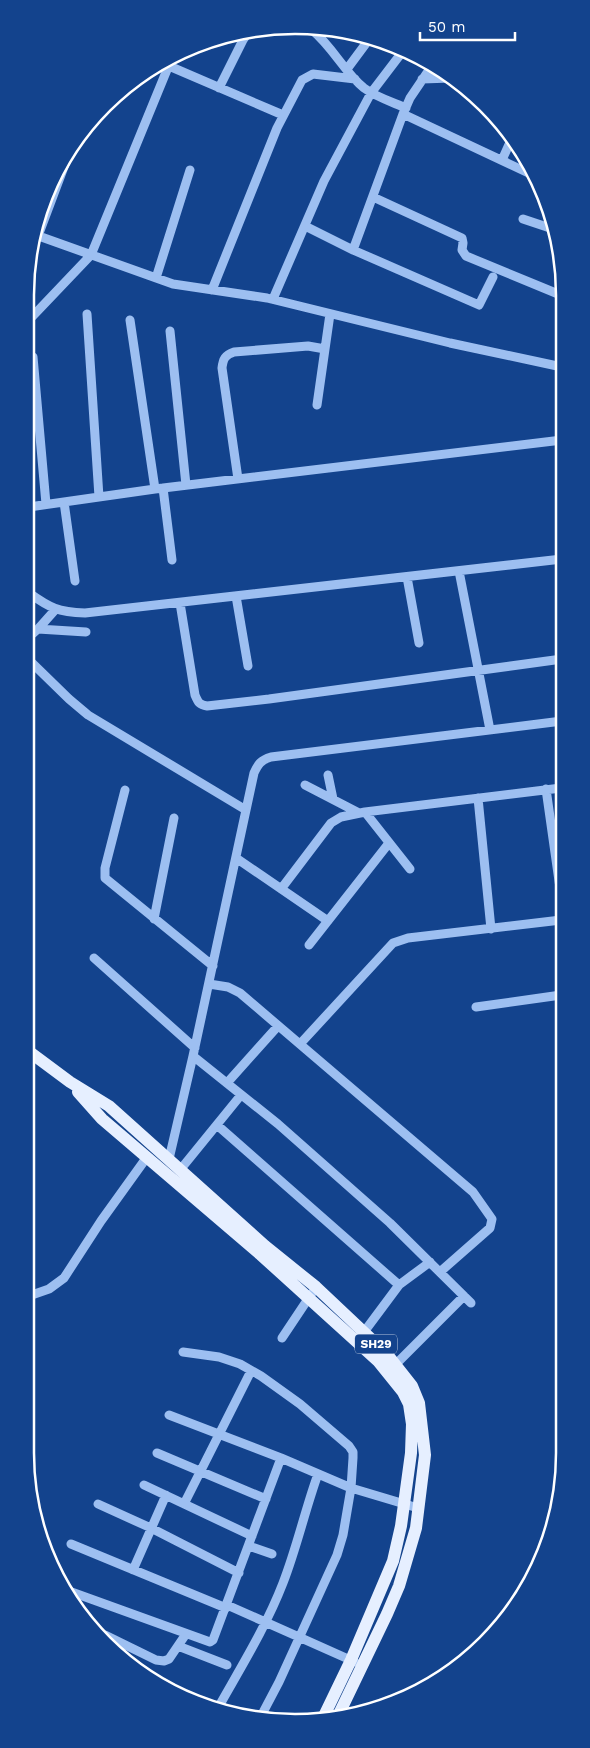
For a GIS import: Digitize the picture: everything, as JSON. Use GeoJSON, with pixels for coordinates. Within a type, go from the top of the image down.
{"type":"FeatureCollection","features":[{"type":"Feature","properties":{"kind":"main road","name":"SH29"},"geometry":{"type":"LineString","coordinates":[[34,1055],[70,1082],[109,1106],[265,1246],[378,1361],[404,1392],[409,1404],[412,1424],[401,1526],[393,1561],[340,1710]]}},
{"type":"Feature","properties":{"kind":"main road","name":"SH29"},"geometry":{"type":"LineString","coordinates":[[70,1082],[102,1119],[312,1292],[364,1332],[386,1352],[412,1386],[419,1403],[425,1455],[416,1528],[399,1586],[357,1663],[326,1712]]}},
{"type":"Feature","properties":{"kind":"street"},"geometry":{"type":"LineString","coordinates":[[318,35],[355,79],[371,93],[525,171]]}},
{"type":"Feature","properties":{"kind":"street"},"geometry":{"type":"LineString","coordinates":[[219,88],[244,39]]}},
{"type":"Feature","properties":{"kind":"street"},"geometry":{"type":"LineString","coordinates":[[347,69],[366,44]]}},
{"type":"Feature","properties":{"kind":"street"},"geometry":{"type":"LineString","coordinates":[[273,299],[324,181],[371,93],[399,56]]}},
{"type":"Feature","properties":{"kind":"street"},"geometry":{"type":"LineString","coordinates":[[171,65],[283,115]]}},
{"type":"Feature","properties":{"kind":"street"},"geometry":{"type":"LineString","coordinates":[[34,315],[92,255],[165,69]]}},
{"type":"Feature","properties":{"kind":"street"},"geometry":{"type":"LineString","coordinates":[[353,250],[404,111],[429,71]]}},
{"type":"Feature","properties":{"kind":"street"},"geometry":{"type":"LineString","coordinates":[[212,290],[283,115],[302,80],[312,74],[355,79]]}},
{"type":"Feature","properties":{"kind":"street"},"geometry":{"type":"LineString","coordinates":[[422,79],[441,78]]}},
{"type":"Feature","properties":{"kind":"street"},"geometry":{"type":"LineString","coordinates":[[502,160],[509,145]]}},
{"type":"Feature","properties":{"kind":"street"},"geometry":{"type":"LineString","coordinates":[[156,278],[190,170]]}},
{"type":"Feature","properties":{"kind":"street"},"geometry":{"type":"LineString","coordinates":[[373,197],[462,238],[464,243],[462,250],[466,256],[556,293]]}},
{"type":"Feature","properties":{"kind":"street"},"geometry":{"type":"LineString","coordinates":[[523,219],[547,227]]}},
{"type":"Feature","properties":{"kind":"street"},"geometry":{"type":"LineString","coordinates":[[305,226],[353,250],[479,305],[493,277]]}},
{"type":"Feature","properties":{"kind":"street"},"geometry":{"type":"LineString","coordinates":[[41,237],[173,284],[273,299],[450,344],[556,366]]}},
{"type":"Feature","properties":{"kind":"street"},"geometry":{"type":"LineString","coordinates":[[87,314],[99,497]]}},
{"type":"Feature","properties":{"kind":"street"},"geometry":{"type":"LineString","coordinates":[[317,405],[330,314]]}},
{"type":"Feature","properties":{"kind":"street"},"geometry":{"type":"LineString","coordinates":[[130,320],[172,560]]}},
{"type":"Feature","properties":{"kind":"street"},"geometry":{"type":"LineString","coordinates":[[170,330],[186,485]]}},
{"type":"Feature","properties":{"kind":"street"},"geometry":{"type":"LineString","coordinates":[[238,479],[222,360],[227,354],[234,352],[308,346],[325,349]]}},
{"type":"Feature","properties":{"kind":"street"},"geometry":{"type":"LineString","coordinates":[[34,368],[46,504]]}},
{"type":"Feature","properties":{"kind":"street"},"geometry":{"type":"LineString","coordinates":[[34,506],[159,488],[556,441]]}},
{"type":"Feature","properties":{"kind":"street"},"geometry":{"type":"LineString","coordinates":[[64,502],[75,581]]}},
{"type":"Feature","properties":{"kind":"street"},"geometry":{"type":"LineString","coordinates":[[34,596],[55,610],[68,613],[85,613],[556,560]]}},
{"type":"Feature","properties":{"kind":"street"},"geometry":{"type":"LineString","coordinates":[[459,571],[490,730]]}},
{"type":"Feature","properties":{"kind":"street"},"geometry":{"type":"LineString","coordinates":[[407,577],[419,643]]}},
{"type":"Feature","properties":{"kind":"street"},"geometry":{"type":"LineString","coordinates":[[236,596],[248,666]]}},
{"type":"Feature","properties":{"kind":"street"},"geometry":{"type":"LineString","coordinates":[[180,603],[195,695],[201,705],[207,706],[556,660]]}},
{"type":"Feature","properties":{"kind":"street"},"geometry":{"type":"LineString","coordinates":[[34,633],[55,610]]}},
{"type":"Feature","properties":{"kind":"street"},"geometry":{"type":"LineString","coordinates":[[38,630],[86,632]]}},
{"type":"Feature","properties":{"kind":"street"},"geometry":{"type":"LineString","coordinates":[[34,665],[68,699],[88,714],[246,810]]}},
{"type":"Feature","properties":{"kind":"street"},"geometry":{"type":"LineString","coordinates":[[169,1159],[254,773],[258,765],[263,760],[556,723]]}},
{"type":"Feature","properties":{"kind":"street"},"geometry":{"type":"LineString","coordinates":[[328,775],[332,799]]}},
{"type":"Feature","properties":{"kind":"street"},"geometry":{"type":"LineString","coordinates":[[305,784],[332,799],[362,812],[410,869]]}},
{"type":"Feature","properties":{"kind":"street"},"geometry":{"type":"LineString","coordinates":[[281,889],[331,823],[341,817],[362,812],[556,789]]}},
{"type":"Feature","properties":{"kind":"street"},"geometry":{"type":"LineString","coordinates":[[125,790],[104,868],[105,878],[212,966]]}},
{"type":"Feature","properties":{"kind":"street"},"geometry":{"type":"LineString","coordinates":[[546,790],[556,860]]}},
{"type":"Feature","properties":{"kind":"street"},"geometry":{"type":"LineString","coordinates":[[478,798],[491,929]]}},
{"type":"Feature","properties":{"kind":"street"},"geometry":{"type":"LineString","coordinates":[[154,919],[174,818]]}},
{"type":"Feature","properties":{"kind":"street"},"geometry":{"type":"LineString","coordinates":[[309,945],[389,843]]}},
{"type":"Feature","properties":{"kind":"street"},"geometry":{"type":"LineString","coordinates":[[236,858],[328,921]]}},
{"type":"Feature","properties":{"kind":"street"},"geometry":{"type":"LineString","coordinates":[[300,1044],[393,943],[408,938],[556,921]]}},
{"type":"Feature","properties":{"kind":"street"},"geometry":{"type":"LineString","coordinates":[[94,958],[227,1084],[278,1124],[375,1210],[471,1303]]}},
{"type":"Feature","properties":{"kind":"street"},"geometry":{"type":"LineString","coordinates":[[209,984],[228,987],[240,993],[473,1192],[492,1219],[490,1228],[440,1272]]}},
{"type":"Feature","properties":{"kind":"street"},"geometry":{"type":"LineString","coordinates":[[476,1007],[556,996]]}},
{"type":"Feature","properties":{"kind":"street"},"geometry":{"type":"LineString","coordinates":[[227,1084],[278,1026]]}},
{"type":"Feature","properties":{"kind":"street"},"geometry":{"type":"LineString","coordinates":[[180,1170],[241,1095]]}},
{"type":"Feature","properties":{"kind":"street"},"geometry":{"type":"LineString","coordinates":[[217,1125],[399,1285]]}},
{"type":"Feature","properties":{"kind":"street"},"geometry":{"type":"LineString","coordinates":[[34,1294],[49,1289],[64,1278],[101,1221],[147,1157]]}},
{"type":"Feature","properties":{"kind":"street"},"geometry":{"type":"LineString","coordinates":[[364,1332],[399,1285],[430,1262]]}},
{"type":"Feature","properties":{"kind":"street"},"geometry":{"type":"LineString","coordinates":[[282,1338],[312,1292]]}},
{"type":"Feature","properties":{"kind":"street"},"geometry":{"type":"LineString","coordinates":[[395,1365],[464,1296]]}},
{"type":"Feature","properties":{"kind":"street"},"geometry":{"type":"LineString","coordinates":[[183,1352],[219,1357],[240,1364],[300,1404],[349,1446],[353,1452],[343,1535],[337,1555],[301,1637],[263,1712]]}},
{"type":"Feature","properties":{"kind":"street"},"geometry":{"type":"LineString","coordinates":[[184,1504],[251,1371]]}},
{"type":"Feature","properties":{"kind":"street"},"geometry":{"type":"LineString","coordinates":[[169,1415],[281,1458],[350,1488],[418,1508]]}},
{"type":"Feature","properties":{"kind":"street"},"geometry":{"type":"LineString","coordinates":[[157,1453],[266,1499]]}},
{"type":"Feature","properties":{"kind":"street"},"geometry":{"type":"LineString","coordinates":[[75,1593],[210,1642],[213,1640],[227,1606],[281,1458]]}},
{"type":"Feature","properties":{"kind":"street"},"geometry":{"type":"LineString","coordinates":[[221,1703],[266,1622],[283,1583],[318,1474]]}},
{"type":"Feature","properties":{"kind":"street"},"geometry":{"type":"LineString","coordinates":[[144,1485],[252,1536]]}},
{"type":"Feature","properties":{"kind":"street"},"geometry":{"type":"LineString","coordinates":[[133,1570],[166,1495]]}},
{"type":"Feature","properties":{"kind":"street"},"geometry":{"type":"LineString","coordinates":[[98,1504],[151,1528],[239,1573]]}},
{"type":"Feature","properties":{"kind":"street"},"geometry":{"type":"LineString","coordinates":[[71,1544],[266,1622],[357,1663]]}},
{"type":"Feature","properties":{"kind":"street"},"geometry":{"type":"LineString","coordinates":[[249,1546],[272,1554]]}},
{"type":"Feature","properties":{"kind":"street"},"geometry":{"type":"LineString","coordinates":[[109,1637],[156,1660],[164,1661],[169,1659],[186,1634]]}},
{"type":"Feature","properties":{"kind":"street"},"geometry":{"type":"LineString","coordinates":[[178,1646],[227,1665]]}}]}
